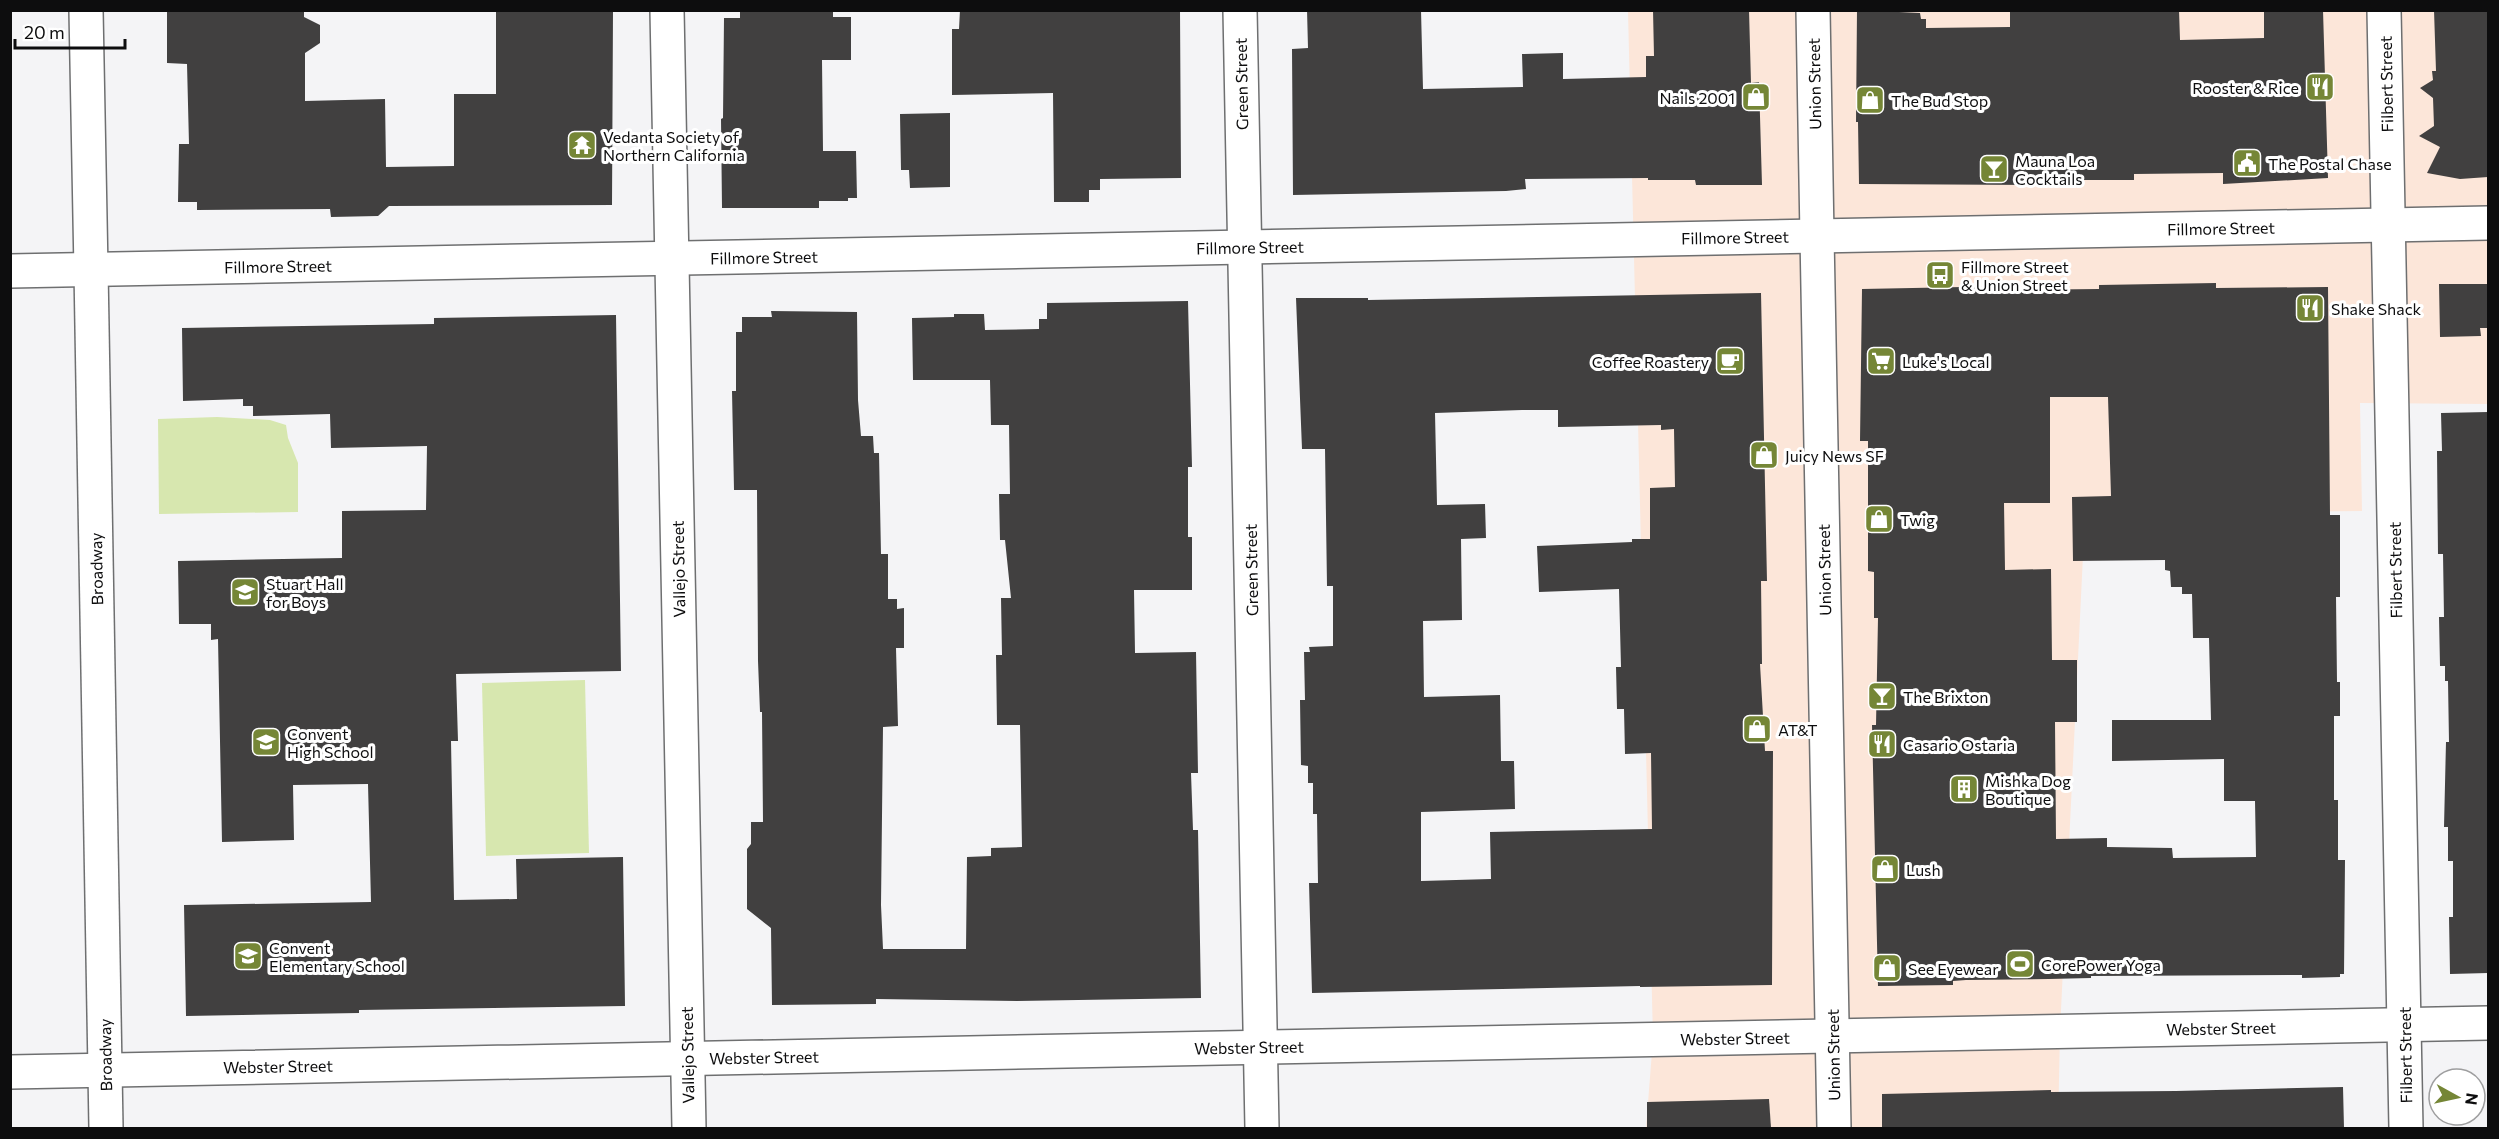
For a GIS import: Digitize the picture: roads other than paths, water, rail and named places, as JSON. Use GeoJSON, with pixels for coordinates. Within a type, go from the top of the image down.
{"type":"FeatureCollection","features":[{"type":"Feature","properties":{"kind":"street","name":"Broadway"},"geometry":{"type":"LineString","coordinates":[[86,10],[106,1128]]}},
{"type":"Feature","properties":{"kind":"street","name":"Vallejo Street"},"geometry":{"type":"LineString","coordinates":[[667,10],[688,1128]]}},
{"type":"Feature","properties":{"kind":"street","name":"Green Street"},"geometry":{"type":"LineString","coordinates":[[1240,10],[1262,1128]]}},
{"type":"Feature","properties":{"kind":"street","name":"Union Street"},"geometry":{"type":"LineString","coordinates":[[1813,10],[1834,1128]]}},
{"type":"Feature","properties":{"kind":"street","name":"Filbert Street"},"geometry":{"type":"LineString","coordinates":[[2384,10],[2406,1128]]}},
{"type":"Feature","properties":{"kind":"street","name":"Fillmore Street"},"geometry":{"type":"LineString","coordinates":[[10,271],[2488,223]]}},
{"type":"Feature","properties":{"kind":"street","name":"Webster Street"},"geometry":{"type":"LineString","coordinates":[[10,1072],[2488,1023]]}},
{"type":"Feature","properties":{"kind":"place","name":"Rooster & Rice"},"geometry":{"type":"Point","coordinates":[2320,87]}},
{"type":"Feature","properties":{"kind":"place","name":"Nails 2001"},"geometry":{"type":"Point","coordinates":[1756,97]}},
{"type":"Feature","properties":{"kind":"place","name":"The Bud Stop"},"geometry":{"type":"Point","coordinates":[1870,100]}},
{"type":"Feature","properties":{"kind":"place","name":"Vedanta Society of Northern California"},"geometry":{"type":"Point","coordinates":[582,145]}},
{"type":"Feature","properties":{"kind":"place","name":"The Postal Chase"},"geometry":{"type":"Point","coordinates":[2247,163]}},
{"type":"Feature","properties":{"kind":"place","name":"Mauna Loa Cocktails"},"geometry":{"type":"Point","coordinates":[1994,169]}},
{"type":"Feature","properties":{"kind":"place","name":"Fillmore Street & Union Street"},"geometry":{"type":"Point","coordinates":[1940,275]}},
{"type":"Feature","properties":{"kind":"place","name":"Shake Shack"},"geometry":{"type":"Point","coordinates":[2310,308]}},
{"type":"Feature","properties":{"kind":"place","name":"Coffee Roastery"},"geometry":{"type":"Point","coordinates":[1730,361]}},
{"type":"Feature","properties":{"kind":"place","name":"Luke's Local"},"geometry":{"type":"Point","coordinates":[1881,361]}},
{"type":"Feature","properties":{"kind":"place","name":"Juicy News SF"},"geometry":{"type":"Point","coordinates":[1764,455]}},
{"type":"Feature","properties":{"kind":"place","name":"Twig"},"geometry":{"type":"Point","coordinates":[1879,519]}},
{"type":"Feature","properties":{"kind":"place","name":"Stuart Hall for Boys"},"geometry":{"type":"Point","coordinates":[245,592]}},
{"type":"Feature","properties":{"kind":"place","name":"The Brixton"},"geometry":{"type":"Point","coordinates":[1882,696]}},
{"type":"Feature","properties":{"kind":"place","name":"AT&T"},"geometry":{"type":"Point","coordinates":[1757,729]}},
{"type":"Feature","properties":{"kind":"place","name":"Convent High School"},"geometry":{"type":"Point","coordinates":[266,742]}},
{"type":"Feature","properties":{"kind":"place","name":"Casario Ostaria"},"geometry":{"type":"Point","coordinates":[1882,744]}},
{"type":"Feature","properties":{"kind":"place","name":"Mishka Dog Boutique"},"geometry":{"type":"Point","coordinates":[1964,789]}},
{"type":"Feature","properties":{"kind":"place","name":"Lush"},"geometry":{"type":"Point","coordinates":[1885,869]}},
{"type":"Feature","properties":{"kind":"place","name":"Convent Elementary School"},"geometry":{"type":"Point","coordinates":[248,956]}},
{"type":"Feature","properties":{"kind":"place","name":"CorePower Yoga"},"geometry":{"type":"Point","coordinates":[2020,964]}},
{"type":"Feature","properties":{"kind":"place","name":"See Eyewear"},"geometry":{"type":"Point","coordinates":[1887,968]}}]}
